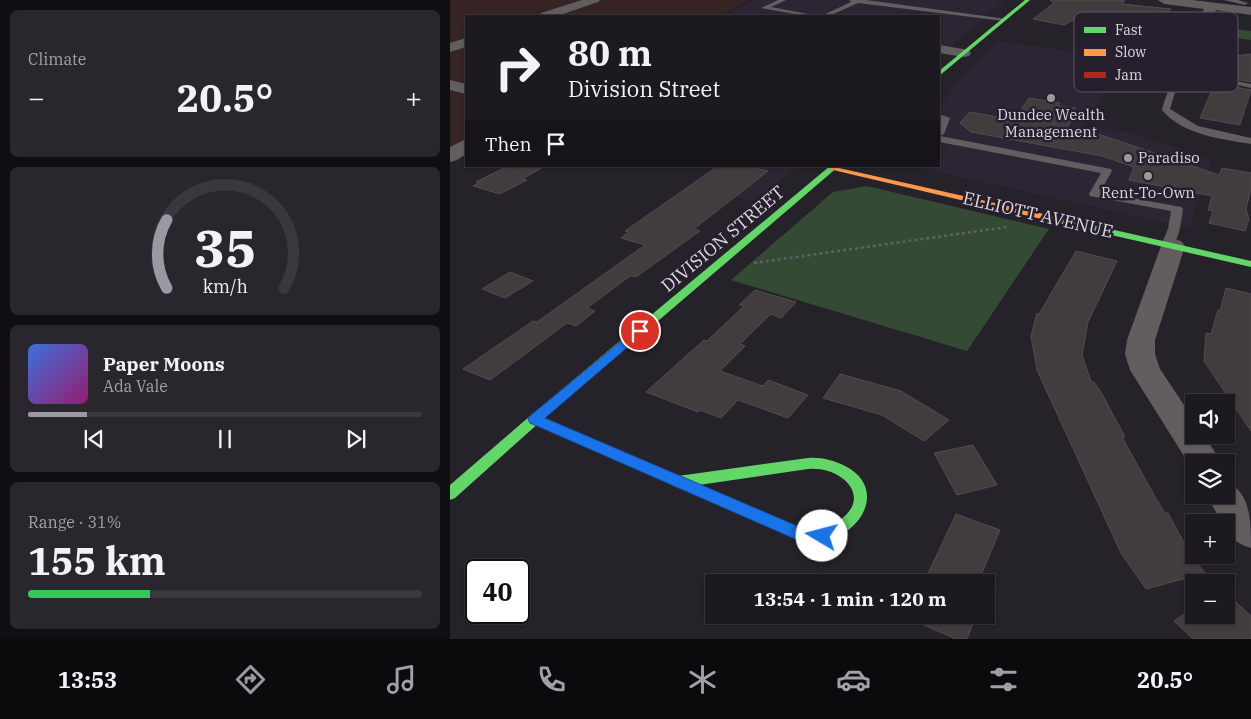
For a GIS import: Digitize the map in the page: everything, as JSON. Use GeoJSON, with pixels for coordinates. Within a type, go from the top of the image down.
{"type":"FeatureCollection","features":[{"type":"Feature","properties":{"kind":"main road"},"geometry":{"type":"LineString","coordinates":[[940,73],[1028,0]]}},
{"type":"Feature","properties":{"kind":"main road","name":"ELLIOTT AVENUE"},"geometry":{"type":"LineString","coordinates":[[832,167],[1251,264]]}},
{"type":"Feature","properties":{"kind":"main road","name":"DIVISION STREET"},"geometry":{"type":"LineString","coordinates":[[450,494],[535,419],[832,167]]}},
{"type":"Feature","properties":{"kind":"main road"},"geometry":{"type":"LineString","coordinates":[[535,419],[678,482],[801,534],[822,536],[844,526],[857,511],[862,496],[857,481],[843,470],[819,463],[678,482]]}},
{"type":"Feature","properties":{"kind":"street"},"geometry":{"type":"LineString","coordinates":[[548,15],[594,0]]}},
{"type":"Feature","properties":{"kind":"street"},"geometry":{"type":"LineString","coordinates":[[1164,0],[1212,6],[1246,6]]}},
{"type":"Feature","properties":{"kind":"street"},"geometry":{"type":"LineString","coordinates":[[1209,12],[1212,6]]}},
{"type":"Feature","properties":{"kind":"street"},"geometry":{"type":"LineString","coordinates":[[450,48],[465,42]]}},
{"type":"Feature","properties":{"kind":"street"},"geometry":{"type":"LineString","coordinates":[[940,49],[964,52]]}},
{"type":"Feature","properties":{"kind":"street"},"geometry":{"type":"LineString","coordinates":[[450,85],[465,89]]}},
{"type":"Feature","properties":{"kind":"street"},"geometry":{"type":"LineString","coordinates":[[450,156],[465,146]]}},
{"type":"Feature","properties":{"kind":"street"},"geometry":{"type":"LineString","coordinates":[[1170,246],[1141,340],[1140,354],[1145,370],[1199,454]]}},
{"type":"Feature","properties":{"kind":"street"},"geometry":{"type":"LineString","coordinates":[[1230,504],[1251,532]]}},
{"type":"Feature","properties":{"kind":"lane"},"geometry":{"type":"LineString","coordinates":[[783,0],[764,8],[810,15]]}},
{"type":"Feature","properties":{"kind":"lane"},"geometry":{"type":"LineString","coordinates":[[852,0],[1004,19]]}},
{"type":"Feature","properties":{"kind":"lane"},"geometry":{"type":"LineString","coordinates":[[1227,0],[1246,6]]}},
{"type":"Feature","properties":{"kind":"lane"},"geometry":{"type":"LineString","coordinates":[[826,15],[857,1]]}},
{"type":"Feature","properties":{"kind":"lane"},"geometry":{"type":"LineString","coordinates":[[908,15],[919,8]]}},
{"type":"Feature","properties":{"kind":"lane"},"geometry":{"type":"LineString","coordinates":[[940,20],[952,12]]}},
{"type":"Feature","properties":{"kind":"lane"},"geometry":{"type":"LineString","coordinates":[[1238,84],[1251,86]]}},
{"type":"Feature","properties":{"kind":"lane"},"geometry":{"type":"LineString","coordinates":[[1173,92],[1166,110],[1174,118],[1215,135],[1251,141]]}},
{"type":"Feature","properties":{"kind":"lane"},"geometry":{"type":"LineString","coordinates":[[940,117],[946,118],[940,132]]}},
{"type":"Feature","properties":{"kind":"lane"},"geometry":{"type":"LineString","coordinates":[[940,139],[1107,171],[1094,194],[1177,209],[1170,246]]}},
{"type":"Feature","properties":{"kind":"path"},"geometry":{"type":"LineString","coordinates":[[752,263],[1013,226]]}},
{"type":"Feature","properties":{"kind":"shaded area"},"geometry":{"type":"Polygon","coordinates":[[[450,0],[747,0],[722,15],[465,15],[465,142],[450,147],[450,0]]]}},
{"type":"Feature","properties":{"kind":"shaded area"},"geometry":{"type":"Polygon","coordinates":[[[758,0],[1005,0],[948,48],[940,46],[940,15],[723,15],[758,0]]]}},
{"type":"Feature","properties":{"kind":"shaded area"},"geometry":{"type":"Polygon","coordinates":[[[998,41],[1074,52],[1074,92],[1104,92],[1084,126],[1125,132],[1212,159],[1189,228],[915,167],[940,167],[940,106],[964,75],[998,41]]]}},
{"type":"Feature","properties":{"kind":"shaded area"},"geometry":{"type":"Polygon","coordinates":[[[725,167],[797,168],[752,201],[695,187],[725,167]]]}},
{"type":"Feature","properties":{"kind":"green space"},"geometry":{"type":"Polygon","coordinates":[[[1238,29],[1251,31],[1251,40],[1238,38],[1238,29]]]}},
{"type":"Feature","properties":{"kind":"green space"},"geometry":{"type":"Polygon","coordinates":[[[867,186],[1049,229],[967,351],[731,280],[833,192],[867,186]]]}},
{"type":"Feature","properties":{"kind":"building"},"geometry":{"type":"Polygon","coordinates":[[[1050,0],[1125,0],[1122,4],[1171,9],[1169,12],[1074,12],[1074,20],[1064,25],[1033,19],[1054,3],[1050,0]]]}},
{"type":"Feature","properties":{"kind":"building"},"geometry":{"type":"Polygon","coordinates":[[[1251,54],[1251,82],[1238,80],[1238,56],[1251,54]]]}},
{"type":"Feature","properties":{"kind":"building"},"geometry":{"type":"Polygon","coordinates":[[[1238,87],[1251,90],[1240,125],[1200,118],[1211,92],[1238,92],[1238,87]]]}},
{"type":"Feature","properties":{"kind":"building"},"geometry":{"type":"Polygon","coordinates":[[[1029,98],[1060,103],[1058,106],[1076,108],[1067,129],[1101,135],[1219,175],[1222,168],[1251,173],[1251,188],[1246,209],[1249,219],[1245,231],[1209,223],[1213,211],[1208,210],[1212,196],[1129,180],[1134,167],[1102,156],[971,132],[960,123],[970,112],[1014,120],[1029,98]]]}},
{"type":"Feature","properties":{"kind":"building"},"geometry":{"type":"Polygon","coordinates":[[[506,167],[543,167],[522,179],[527,180],[500,194],[473,186],[479,183],[476,182],[506,167]]]}},
{"type":"Feature","properties":{"kind":"building"},"geometry":{"type":"Polygon","coordinates":[[[717,167],[751,167],[768,171],[694,229],[700,231],[636,277],[630,276],[587,308],[595,311],[576,326],[567,323],[490,380],[463,369],[533,321],[537,322],[645,245],[621,238],[629,232],[625,231],[717,167]]]}},
{"type":"Feature","properties":{"kind":"building"},"geometry":{"type":"Polygon","coordinates":[[[1076,251],[1117,261],[1088,322],[1082,355],[1091,382],[1094,382],[1101,392],[1125,437],[1122,437],[1155,497],[1165,513],[1168,513],[1185,545],[1185,564],[1198,564],[1205,573],[1185,574],[1185,578],[1146,589],[1121,553],[1037,370],[1031,336],[1037,313],[1039,314],[1076,251]]]}},
{"type":"Feature","properties":{"kind":"building"},"geometry":{"type":"Polygon","coordinates":[[[510,272],[533,281],[505,298],[482,289],[510,272]]]}},
{"type":"Feature","properties":{"kind":"building"},"geometry":{"type":"Polygon","coordinates":[[[1226,288],[1251,294],[1251,431],[1235,407],[1235,394],[1226,394],[1204,361],[1206,333],[1211,334],[1218,310],[1220,311],[1226,288]]]}},
{"type":"Feature","properties":{"kind":"building"},"geometry":{"type":"Polygon","coordinates":[[[755,290],[796,302],[781,318],[771,314],[740,344],[745,346],[720,371],[763,386],[768,380],[808,395],[788,418],[738,400],[721,418],[700,410],[698,412],[646,392],[704,340],[707,341],[744,306],[739,305],[755,290]]]}},
{"type":"Feature","properties":{"kind":"building"},"geometry":{"type":"Polygon","coordinates":[[[840,374],[901,391],[949,420],[924,441],[882,415],[823,398],[840,374]]]}},
{"type":"Feature","properties":{"kind":"building"},"geometry":{"type":"Polygon","coordinates":[[[973,445],[997,485],[957,495],[934,453],[973,445]]]}},
{"type":"Feature","properties":{"kind":"building"},"geometry":{"type":"Polygon","coordinates":[[[956,514],[1000,530],[982,574],[928,574],[956,514]]]}},
{"type":"Feature","properties":{"kind":"building"},"geometry":{"type":"Polygon","coordinates":[[[1235,601],[1251,616],[1251,639],[1193,639],[1174,621],[1185,613],[1185,624],[1235,624],[1235,601]]]}},
{"type":"Feature","properties":{"kind":"building"},"geometry":{"type":"Polygon","coordinates":[[[922,624],[973,624],[967,639],[956,639],[922,624]]]}},
{"type":"Feature","properties":{"kind":"traffic: fast"},"geometry":{"type":"LineString","coordinates":[[964,53],[1028,0]]}},
{"type":"Feature","properties":{"kind":"traffic: fast"},"geometry":{"type":"LineString","coordinates":[[940,73],[964,53]]}},
{"type":"Feature","properties":{"kind":"traffic: fast"},"geometry":{"type":"LineString","coordinates":[[450,494],[535,419],[834,167]]}},
{"type":"Feature","properties":{"kind":"traffic: fast"},"geometry":{"type":"LineString","coordinates":[[1088,227],[1251,264]]}},
{"type":"Feature","properties":{"kind":"traffic: fast"},"geometry":{"type":"LineString","coordinates":[[678,482],[818,463],[832,466],[852,476],[860,488],[860,501],[855,514],[844,525],[829,533],[812,535],[793,531]]}},
{"type":"Feature","properties":{"kind":"traffic: slow"},"geometry":{"type":"LineString","coordinates":[[833,168],[1088,227]]}},
{"type":"Feature","properties":{"kind":"traffic: jam"},"geometry":{"type":"LineString","coordinates":[[535,419],[793,531]]}},
{"type":"Feature","properties":{"kind":"place","name":"Dundee Wealth Management"},"geometry":{"type":"Point","coordinates":[1051,98]}},
{"type":"Feature","properties":{"kind":"place","name":"Paradiso"},"geometry":{"type":"Point","coordinates":[1128,158]}},
{"type":"Feature","properties":{"kind":"place","name":"Rent-To-Own"},"geometry":{"type":"Point","coordinates":[1148,176]}},
{"type":"Feature","properties":{"kind":"route"},"geometry":{"type":"LineString","coordinates":[[640,331],[535,419],[801,534],[822,536]]}}]}
